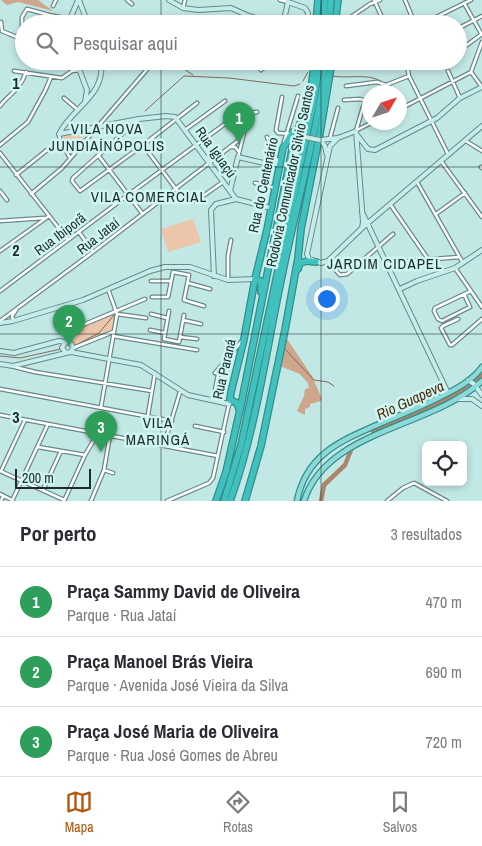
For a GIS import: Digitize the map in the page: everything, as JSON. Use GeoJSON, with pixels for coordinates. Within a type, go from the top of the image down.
{"type":"FeatureCollection","features":[{"type":"Feature","properties":{"kind":"highway"},"geometry":{"type":"LineString","coordinates":[[317,15],[318,0]]}},
{"type":"Feature","properties":{"kind":"highway"},"geometry":{"type":"LineString","coordinates":[[324,15],[325,0]]}},
{"type":"Feature","properties":{"kind":"highway"},"geometry":{"type":"LineString","coordinates":[[330,15],[331,0]]}},
{"type":"Feature","properties":{"kind":"highway"},"geometry":{"type":"LineString","coordinates":[[338,15],[339,0]]}},
{"type":"Feature","properties":{"kind":"highway"},"geometry":{"type":"LineString","coordinates":[[216,501],[226,472],[240,410],[294,135],[308,97],[312,70]]}},
{"type":"Feature","properties":{"kind":"highway","name":"Rodovia Comunicador Silvio Santos"},"geometry":{"type":"LineString","coordinates":[[224,501],[241,445],[313,105],[319,70]]}},
{"type":"Feature","properties":{"kind":"highway","name":"Rodovia Comunicador Silvio Santos"},"geometry":{"type":"LineString","coordinates":[[230,501],[241,470],[248,439],[325,70]]}},
{"type":"Feature","properties":{"kind":"highway"},"geometry":{"type":"LineString","coordinates":[[245,501],[260,446],[298,258],[301,229],[320,134],[330,70]]}},
{"type":"Feature","properties":{"kind":"highway","name":"Rua do Centenário"},"geometry":{"type":"LineString","coordinates":[[255,279],[264,245],[283,148],[294,135]]}},
{"type":"Feature","properties":{"kind":"highway"},"geometry":{"type":"LineString","coordinates":[[279,164],[286,159],[289,166]]}},
{"type":"Feature","properties":{"kind":"highway"},"geometry":{"type":"LineString","coordinates":[[264,245],[261,271],[262,275],[268,273]]}},
{"type":"Feature","properties":{"kind":"highway"},"geometry":{"type":"LineString","coordinates":[[292,285],[296,281],[300,263],[307,261],[316,262]]}},
{"type":"Feature","properties":{"kind":"highway"},"geometry":{"type":"LineString","coordinates":[[255,279],[261,281],[260,312]]}},
{"type":"Feature","properties":{"kind":"highway","name":"Rua Paraná"},"geometry":{"type":"LineString","coordinates":[[231,402],[231,392],[244,339],[255,279]]}},
{"type":"Feature","properties":{"kind":"highway"},"geometry":{"type":"LineString","coordinates":[[231,402],[240,400],[245,386]]}},
{"type":"Feature","properties":{"kind":"highway"},"geometry":{"type":"LineString","coordinates":[[231,392],[235,398],[241,396]]}},
{"type":"Feature","properties":{"kind":"highway"},"geometry":{"type":"LineString","coordinates":[[231,402],[240,410]]}},
{"type":"Feature","properties":{"kind":"main road"},"geometry":{"type":"LineString","coordinates":[[304,501],[312,482],[324,466],[336,456],[353,446],[458,399],[482,368]]}},
{"type":"Feature","properties":{"kind":"main road"},"geometry":{"type":"LineString","coordinates":[[297,501],[305,477],[317,460],[337,443],[448,393],[482,381]]}},
{"type":"Feature","properties":{"kind":"main road"},"geometry":{"type":"LineString","coordinates":[[367,429],[371,433],[369,439]]}},
{"type":"Feature","properties":{"kind":"main road"},"geometry":{"type":"LineString","coordinates":[[350,436],[350,442],[353,446]]}},
{"type":"Feature","properties":{"kind":"street"},"geometry":{"type":"LineString","coordinates":[[53,6],[56,0]]}},
{"type":"Feature","properties":{"kind":"street"},"geometry":{"type":"LineString","coordinates":[[70,15],[79,0]]}},
{"type":"Feature","properties":{"kind":"street"},"geometry":{"type":"LineString","coordinates":[[79,0],[84,15]]}},
{"type":"Feature","properties":{"kind":"street"},"geometry":{"type":"LineString","coordinates":[[127,0],[132,4]]}},
{"type":"Feature","properties":{"kind":"street"},"geometry":{"type":"LineString","coordinates":[[169,0],[183,8],[198,10],[231,8],[247,15]]}},
{"type":"Feature","properties":{"kind":"street"},"geometry":{"type":"LineString","coordinates":[[183,8],[185,0]]}},
{"type":"Feature","properties":{"kind":"street"},"geometry":{"type":"LineString","coordinates":[[280,0],[305,8],[308,15]]}},
{"type":"Feature","properties":{"kind":"street"},"geometry":{"type":"LineString","coordinates":[[354,15],[372,2],[380,0]]}},
{"type":"Feature","properties":{"kind":"street"},"geometry":{"type":"LineString","coordinates":[[405,0],[411,15]]}},
{"type":"Feature","properties":{"kind":"street"},"geometry":{"type":"LineString","coordinates":[[440,15],[470,0]]}},
{"type":"Feature","properties":{"kind":"street"},"geometry":{"type":"LineString","coordinates":[[284,15],[288,1]]}},
{"type":"Feature","properties":{"kind":"street"},"geometry":{"type":"LineString","coordinates":[[372,2],[380,15]]}},
{"type":"Feature","properties":{"kind":"street"},"geometry":{"type":"LineString","coordinates":[[464,3],[482,35],[467,45]]}},
{"type":"Feature","properties":{"kind":"street"},"geometry":{"type":"LineString","coordinates":[[73,9],[78,6],[82,9]]}},
{"type":"Feature","properties":{"kind":"street"},"geometry":{"type":"LineString","coordinates":[[23,15],[27,9],[49,15]]}},
{"type":"Feature","properties":{"kind":"street"},"geometry":{"type":"LineString","coordinates":[[467,24],[482,16]]}},
{"type":"Feature","properties":{"kind":"street"},"geometry":{"type":"LineString","coordinates":[[1,22],[2,31],[15,36]]}},
{"type":"Feature","properties":{"kind":"street"},"geometry":{"type":"LineString","coordinates":[[407,106],[471,72],[482,42]]}},
{"type":"Feature","properties":{"kind":"street"},"geometry":{"type":"LineString","coordinates":[[14,71],[62,78],[72,71],[79,70],[87,90],[86,102]]}},
{"type":"Feature","properties":{"kind":"street"},"geometry":{"type":"LineString","coordinates":[[70,158],[60,140],[59,134],[96,91],[101,70]]}},
{"type":"Feature","properties":{"kind":"street"},"geometry":{"type":"LineString","coordinates":[[31,194],[57,174],[147,70]]}},
{"type":"Feature","properties":{"kind":"street"},"geometry":{"type":"LineString","coordinates":[[408,70],[448,156]]}},
{"type":"Feature","properties":{"kind":"street"},"geometry":{"type":"LineString","coordinates":[[0,106],[21,84],[26,72]]}},
{"type":"Feature","properties":{"kind":"street"},"geometry":{"type":"LineString","coordinates":[[448,72],[460,98]]}},
{"type":"Feature","properties":{"kind":"street"},"geometry":{"type":"LineString","coordinates":[[357,133],[368,149],[375,150],[431,121],[460,98],[482,87],[471,72]]}},
{"type":"Feature","properties":{"kind":"street"},"geometry":{"type":"LineString","coordinates":[[346,86],[377,82],[386,85],[409,76]]}},
{"type":"Feature","properties":{"kind":"street"},"geometry":{"type":"LineString","coordinates":[[0,145],[28,122],[51,77]]}},
{"type":"Feature","properties":{"kind":"street"},"geometry":{"type":"LineString","coordinates":[[87,90],[91,93],[96,91]]}},
{"type":"Feature","properties":{"kind":"street","name":"Rua do Centenário"},"geometry":{"type":"LineString","coordinates":[[294,135],[298,96]]}},
{"type":"Feature","properties":{"kind":"street"},"geometry":{"type":"LineString","coordinates":[[282,97],[276,130],[278,133],[329,140],[357,133],[362,130]]}},
{"type":"Feature","properties":{"kind":"street"},"geometry":{"type":"LineString","coordinates":[[64,98],[78,110]]}},
{"type":"Feature","properties":{"kind":"street"},"geometry":{"type":"LineString","coordinates":[[344,100],[362,101]]}},
{"type":"Feature","properties":{"kind":"street"},"geometry":{"type":"LineString","coordinates":[[186,130],[225,101]]}},
{"type":"Feature","properties":{"kind":"street"},"geometry":{"type":"LineString","coordinates":[[139,119],[72,178],[72,181],[80,191],[197,103]]}},
{"type":"Feature","properties":{"kind":"street"},"geometry":{"type":"LineString","coordinates":[[329,140],[338,108]]}},
{"type":"Feature","properties":{"kind":"street"},"geometry":{"type":"LineString","coordinates":[[362,110],[357,133],[362,228]]}},
{"type":"Feature","properties":{"kind":"street","name":"Rua Ibiporã"},"geometry":{"type":"LineString","coordinates":[[0,291],[233,118],[242,114],[257,112]]}},
{"type":"Feature","properties":{"kind":"street"},"geometry":{"type":"LineString","coordinates":[[230,191],[249,113]]}},
{"type":"Feature","properties":{"kind":"street","name":"Rua Iguaçú"},"geometry":{"type":"LineString","coordinates":[[139,119],[172,116],[178,119],[236,199],[271,208]]}},
{"type":"Feature","properties":{"kind":"street"},"geometry":{"type":"LineString","coordinates":[[59,134],[139,119]]}},
{"type":"Feature","properties":{"kind":"street"},"geometry":{"type":"LineString","coordinates":[[338,138],[331,144],[327,157],[307,254],[309,259],[316,262],[328,262],[362,228],[482,126]]}},
{"type":"Feature","properties":{"kind":"street","name":"Rua Jataí"},"geometry":{"type":"LineString","coordinates":[[0,322],[243,137]]}},
{"type":"Feature","properties":{"kind":"street"},"geometry":{"type":"LineString","coordinates":[[267,137],[279,164]]}},
{"type":"Feature","properties":{"kind":"street"},"geometry":{"type":"LineString","coordinates":[[320,140],[325,146],[327,157]]}},
{"type":"Feature","properties":{"kind":"street"},"geometry":{"type":"LineString","coordinates":[[466,141],[482,151]]}},
{"type":"Feature","properties":{"kind":"street"},"geometry":{"type":"LineString","coordinates":[[115,142],[119,145],[143,145]]}},
{"type":"Feature","properties":{"kind":"street"},"geometry":{"type":"LineString","coordinates":[[143,145],[184,199],[192,202],[200,199],[223,182],[229,182],[233,178]]}},
{"type":"Feature","properties":{"kind":"street"},"geometry":{"type":"LineString","coordinates":[[231,147],[235,147],[239,154],[268,164],[279,164]]}},
{"type":"Feature","properties":{"kind":"street"},"geometry":{"type":"LineString","coordinates":[[16,175],[47,150]]}},
{"type":"Feature","properties":{"kind":"street"},"geometry":{"type":"LineString","coordinates":[[0,154],[68,240]]}},
{"type":"Feature","properties":{"kind":"street"},"geometry":{"type":"LineString","coordinates":[[98,155],[142,213]]}},
{"type":"Feature","properties":{"kind":"street"},"geometry":{"type":"LineString","coordinates":[[441,162],[482,217]]}},
{"type":"Feature","properties":{"kind":"street"},"geometry":{"type":"LineString","coordinates":[[417,182],[463,263]]}},
{"type":"Feature","properties":{"kind":"street"},"geometry":{"type":"LineString","coordinates":[[255,183],[275,188]]}},
{"type":"Feature","properties":{"kind":"street"},"geometry":{"type":"LineString","coordinates":[[0,191],[7,200]]}},
{"type":"Feature","properties":{"kind":"street"},"geometry":{"type":"LineString","coordinates":[[436,214],[465,193]]}},
{"type":"Feature","properties":{"kind":"street"},"geometry":{"type":"LineString","coordinates":[[214,276],[211,210],[216,204],[236,199]]}},
{"type":"Feature","properties":{"kind":"street"},"geometry":{"type":"LineString","coordinates":[[390,204],[428,259]]}},
{"type":"Feature","properties":{"kind":"street"},"geometry":{"type":"LineString","coordinates":[[362,212],[448,393]]}},
{"type":"Feature","properties":{"kind":"street"},"geometry":{"type":"LineString","coordinates":[[0,251],[50,216]]}},
{"type":"Feature","properties":{"kind":"street"},"geometry":{"type":"LineString","coordinates":[[0,221],[45,218]]}},
{"type":"Feature","properties":{"kind":"street"},"geometry":{"type":"LineString","coordinates":[[79,232],[93,252]]}},
{"type":"Feature","properties":{"kind":"street"},"geometry":{"type":"LineString","coordinates":[[328,262],[338,273],[345,275],[392,234]]}},
{"type":"Feature","properties":{"kind":"street"},"geometry":{"type":"LineString","coordinates":[[228,280],[230,240]]}},
{"type":"Feature","properties":{"kind":"street"},"geometry":{"type":"LineString","coordinates":[[0,246],[7,246]]}},
{"type":"Feature","properties":{"kind":"street"},"geometry":{"type":"LineString","coordinates":[[400,289],[455,268],[480,251],[482,257]]}},
{"type":"Feature","properties":{"kind":"street"},"geometry":{"type":"LineString","coordinates":[[390,269],[409,261],[459,257]]}},
{"type":"Feature","properties":{"kind":"street"},"geometry":{"type":"LineString","coordinates":[[179,272],[183,266]]}},
{"type":"Feature","properties":{"kind":"street"},"geometry":{"type":"LineString","coordinates":[[183,266],[184,273]]}},
{"type":"Feature","properties":{"kind":"street"},"geometry":{"type":"LineString","coordinates":[[0,322],[13,321],[83,300],[158,268],[183,266],[228,280],[255,279]]}},
{"type":"Feature","properties":{"kind":"street"},"geometry":{"type":"LineString","coordinates":[[455,268],[482,307]]}},
{"type":"Feature","properties":{"kind":"street"},"geometry":{"type":"LineString","coordinates":[[152,297],[168,296],[173,272],[179,272],[189,275],[184,300],[204,306]]}},
{"type":"Feature","properties":{"kind":"street"},"geometry":{"type":"LineString","coordinates":[[152,281],[171,281]]}},
{"type":"Feature","properties":{"kind":"street"},"geometry":{"type":"LineString","coordinates":[[188,283],[210,289]]}},
{"type":"Feature","properties":{"kind":"street"},"geometry":{"type":"LineString","coordinates":[[101,407],[117,314],[108,289]]}},
{"type":"Feature","properties":{"kind":"street"},"geometry":{"type":"LineString","coordinates":[[464,294],[470,304],[469,308],[442,321],[438,319],[434,311],[435,308],[464,294],[471,291]]}},
{"type":"Feature","properties":{"kind":"street"},"geometry":{"type":"LineString","coordinates":[[78,327],[145,299]]}},
{"type":"Feature","properties":{"kind":"street"},"geometry":{"type":"LineString","coordinates":[[13,321],[12,316],[17,309]]}},
{"type":"Feature","properties":{"kind":"street"},"geometry":{"type":"LineString","coordinates":[[169,311],[164,339],[179,342],[184,315]]}},
{"type":"Feature","properties":{"kind":"street"},"geometry":{"type":"LineString","coordinates":[[117,314],[146,318]]}},
{"type":"Feature","properties":{"kind":"street"},"geometry":{"type":"LineString","coordinates":[[151,314],[168,318]]}},
{"type":"Feature","properties":{"kind":"street"},"geometry":{"type":"LineString","coordinates":[[458,319],[442,327],[450,345],[482,319]]}},
{"type":"Feature","properties":{"kind":"street"},"geometry":{"type":"LineString","coordinates":[[183,320],[201,324]]}},
{"type":"Feature","properties":{"kind":"street"},"geometry":{"type":"LineString","coordinates":[[150,330],[165,333]]}},
{"type":"Feature","properties":{"kind":"street"},"geometry":{"type":"LineString","coordinates":[[13,366],[70,351],[114,332]]}},
{"type":"Feature","properties":{"kind":"street"},"geometry":{"type":"LineString","coordinates":[[113,336],[197,350]]}},
{"type":"Feature","properties":{"kind":"street"},"geometry":{"type":"LineString","coordinates":[[180,337],[197,339]]}},
{"type":"Feature","properties":{"kind":"street"},"geometry":{"type":"LineString","coordinates":[[215,373],[244,339]]}},
{"type":"Feature","properties":{"kind":"street"},"geometry":{"type":"LineString","coordinates":[[169,345],[170,340]]}},
{"type":"Feature","properties":{"kind":"street"},"geometry":{"type":"LineString","coordinates":[[0,351],[14,353],[61,341],[70,343],[70,351]]}},
{"type":"Feature","properties":{"kind":"street"},"geometry":{"type":"LineString","coordinates":[[173,346],[174,341]]}},
{"type":"Feature","properties":{"kind":"street"},"geometry":{"type":"LineString","coordinates":[[62,346],[66,342]]}},
{"type":"Feature","properties":{"kind":"street"},"geometry":{"type":"LineString","coordinates":[[53,343],[62,346],[63,350],[142,365],[180,392],[196,398],[231,402]]}},
{"type":"Feature","properties":{"kind":"street"},"geometry":{"type":"LineString","coordinates":[[30,362],[34,372]]}},
{"type":"Feature","properties":{"kind":"street"},"geometry":{"type":"LineString","coordinates":[[0,364],[34,372],[152,391]]}},
{"type":"Feature","properties":{"kind":"street"},"geometry":{"type":"LineString","coordinates":[[213,400],[220,368]]}},
{"type":"Feature","properties":{"kind":"street"},"geometry":{"type":"LineString","coordinates":[[148,415],[154,380],[157,374]]}},
{"type":"Feature","properties":{"kind":"street"},"geometry":{"type":"LineString","coordinates":[[472,383],[482,395]]}},
{"type":"Feature","properties":{"kind":"street"},"geometry":{"type":"LineString","coordinates":[[0,389],[148,415],[172,421]]}},
{"type":"Feature","properties":{"kind":"street"},"geometry":{"type":"LineString","coordinates":[[164,446],[180,392]]}},
{"type":"Feature","properties":{"kind":"street"},"geometry":{"type":"LineString","coordinates":[[458,399],[472,399],[482,406]]}},
{"type":"Feature","properties":{"kind":"street","name":"Rua Paraná"},"geometry":{"type":"LineString","coordinates":[[167,501],[209,483],[213,478],[231,402]]}},
{"type":"Feature","properties":{"kind":"street"},"geometry":{"type":"LineString","coordinates":[[0,417],[110,435],[218,456]]}},
{"type":"Feature","properties":{"kind":"street"},"geometry":{"type":"LineString","coordinates":[[25,420],[1,471],[64,500],[85,455],[98,433]]}},
{"type":"Feature","properties":{"kind":"street"},"geometry":{"type":"LineString","coordinates":[[1,501],[2,495],[13,500],[48,424]]}},
{"type":"Feature","properties":{"kind":"street"},"geometry":{"type":"LineString","coordinates":[[195,426],[224,432]]}},
{"type":"Feature","properties":{"kind":"street"},"geometry":{"type":"LineString","coordinates":[[91,501],[104,470],[110,435]]}},
{"type":"Feature","properties":{"kind":"street"},"geometry":{"type":"LineString","coordinates":[[38,447],[85,455]]}},
{"type":"Feature","properties":{"kind":"street"},"geometry":{"type":"LineString","coordinates":[[43,490],[61,451]]}},
{"type":"Feature","properties":{"kind":"street"},"geometry":{"type":"LineString","coordinates":[[104,470],[113,472]]}},
{"type":"Feature","properties":{"kind":"street"},"geometry":{"type":"LineString","coordinates":[[387,501],[403,488],[414,483],[447,501]]}},
{"type":"Feature","properties":{"kind":"shaded area"},"geometry":{"type":"Polygon","coordinates":[[[1,0],[38,0],[53,11],[18,2],[7,5],[1,0]]]}},
{"type":"Feature","properties":{"kind":"shaded area"},"geometry":{"type":"Polygon","coordinates":[[[87,133],[71,153],[62,135],[87,133]]]}},
{"type":"Feature","properties":{"kind":"shaded area"},"geometry":{"type":"Polygon","coordinates":[[[193,219],[201,242],[168,252],[161,229],[193,219]]]}},
{"type":"Feature","properties":{"kind":"shaded area"},"geometry":{"type":"Polygon","coordinates":[[[116,311],[113,331],[74,345],[73,341],[79,328],[116,311]]]}},
{"type":"Feature","properties":{"kind":"shaded area"},"geometry":{"type":"Polygon","coordinates":[[[285,336],[312,376],[322,399],[310,404],[310,407],[305,409],[305,415],[297,411],[305,389],[309,388],[308,383],[300,374],[280,366],[285,336]]]}},
{"type":"Feature","properties":{"kind":"waterway"},"geometry":{"type":"LineString","coordinates":[[186,70],[193,75]]}},
{"type":"Feature","properties":{"kind":"waterway"},"geometry":{"type":"LineString","coordinates":[[303,81],[308,72]]}},
{"type":"Feature","properties":{"kind":"waterway"},"geometry":{"type":"LineString","coordinates":[[145,111],[184,76],[229,78],[294,86],[300,84]]}},
{"type":"Feature","properties":{"kind":"waterway"},"geometry":{"type":"LineString","coordinates":[[332,76],[370,77],[381,81]]}},
{"type":"Feature","properties":{"kind":"waterway"},"geometry":{"type":"LineString","coordinates":[[78,344],[99,333],[114,315]]}},
{"type":"Feature","properties":{"kind":"waterway"},"geometry":{"type":"LineString","coordinates":[[284,348],[314,380],[328,382],[334,386]]}},
{"type":"Feature","properties":{"kind":"waterway"},"geometry":{"type":"LineString","coordinates":[[0,356],[20,358],[61,349]]}},
{"type":"Feature","properties":{"kind":"waterway","name":"Rio Guapeva"},"geometry":{"type":"LineString","coordinates":[[373,431],[444,400],[482,374]]}},
{"type":"Feature","properties":{"kind":"waterway","name":"Rio Guapeva"},"geometry":{"type":"LineString","coordinates":[[321,501],[324,485],[345,465],[351,450]]}},
{"type":"Feature","properties":{"kind":"place","name":"Praça Sammy David de Oliveira"},"geometry":{"type":"Point","coordinates":[239,143]}},
{"type":"Feature","properties":{"kind":"place","name":"Praça Manoel Brás Vieira"},"geometry":{"type":"Point","coordinates":[69,346]}},
{"type":"Feature","properties":{"kind":"place","name":"Praça José Maria de Oliveira"},"geometry":{"type":"Point","coordinates":[101,452]}},
{"type":"Feature","properties":{"kind":"district","name":"VILA NOVA JUNDIAÍNÓPOLIS"},"geometry":{"type":"Point","coordinates":[107,136]}},
{"type":"Feature","properties":{"kind":"district","name":"VILA COMERCIAL"},"geometry":{"type":"Point","coordinates":[149,196]}},
{"type":"Feature","properties":{"kind":"district","name":"JARDIM CIDAPEL"},"geometry":{"type":"Point","coordinates":[385,263]}},
{"type":"Feature","properties":{"kind":"district","name":"VILA MARINGÁ"},"geometry":{"type":"Point","coordinates":[158,430]}}]}
